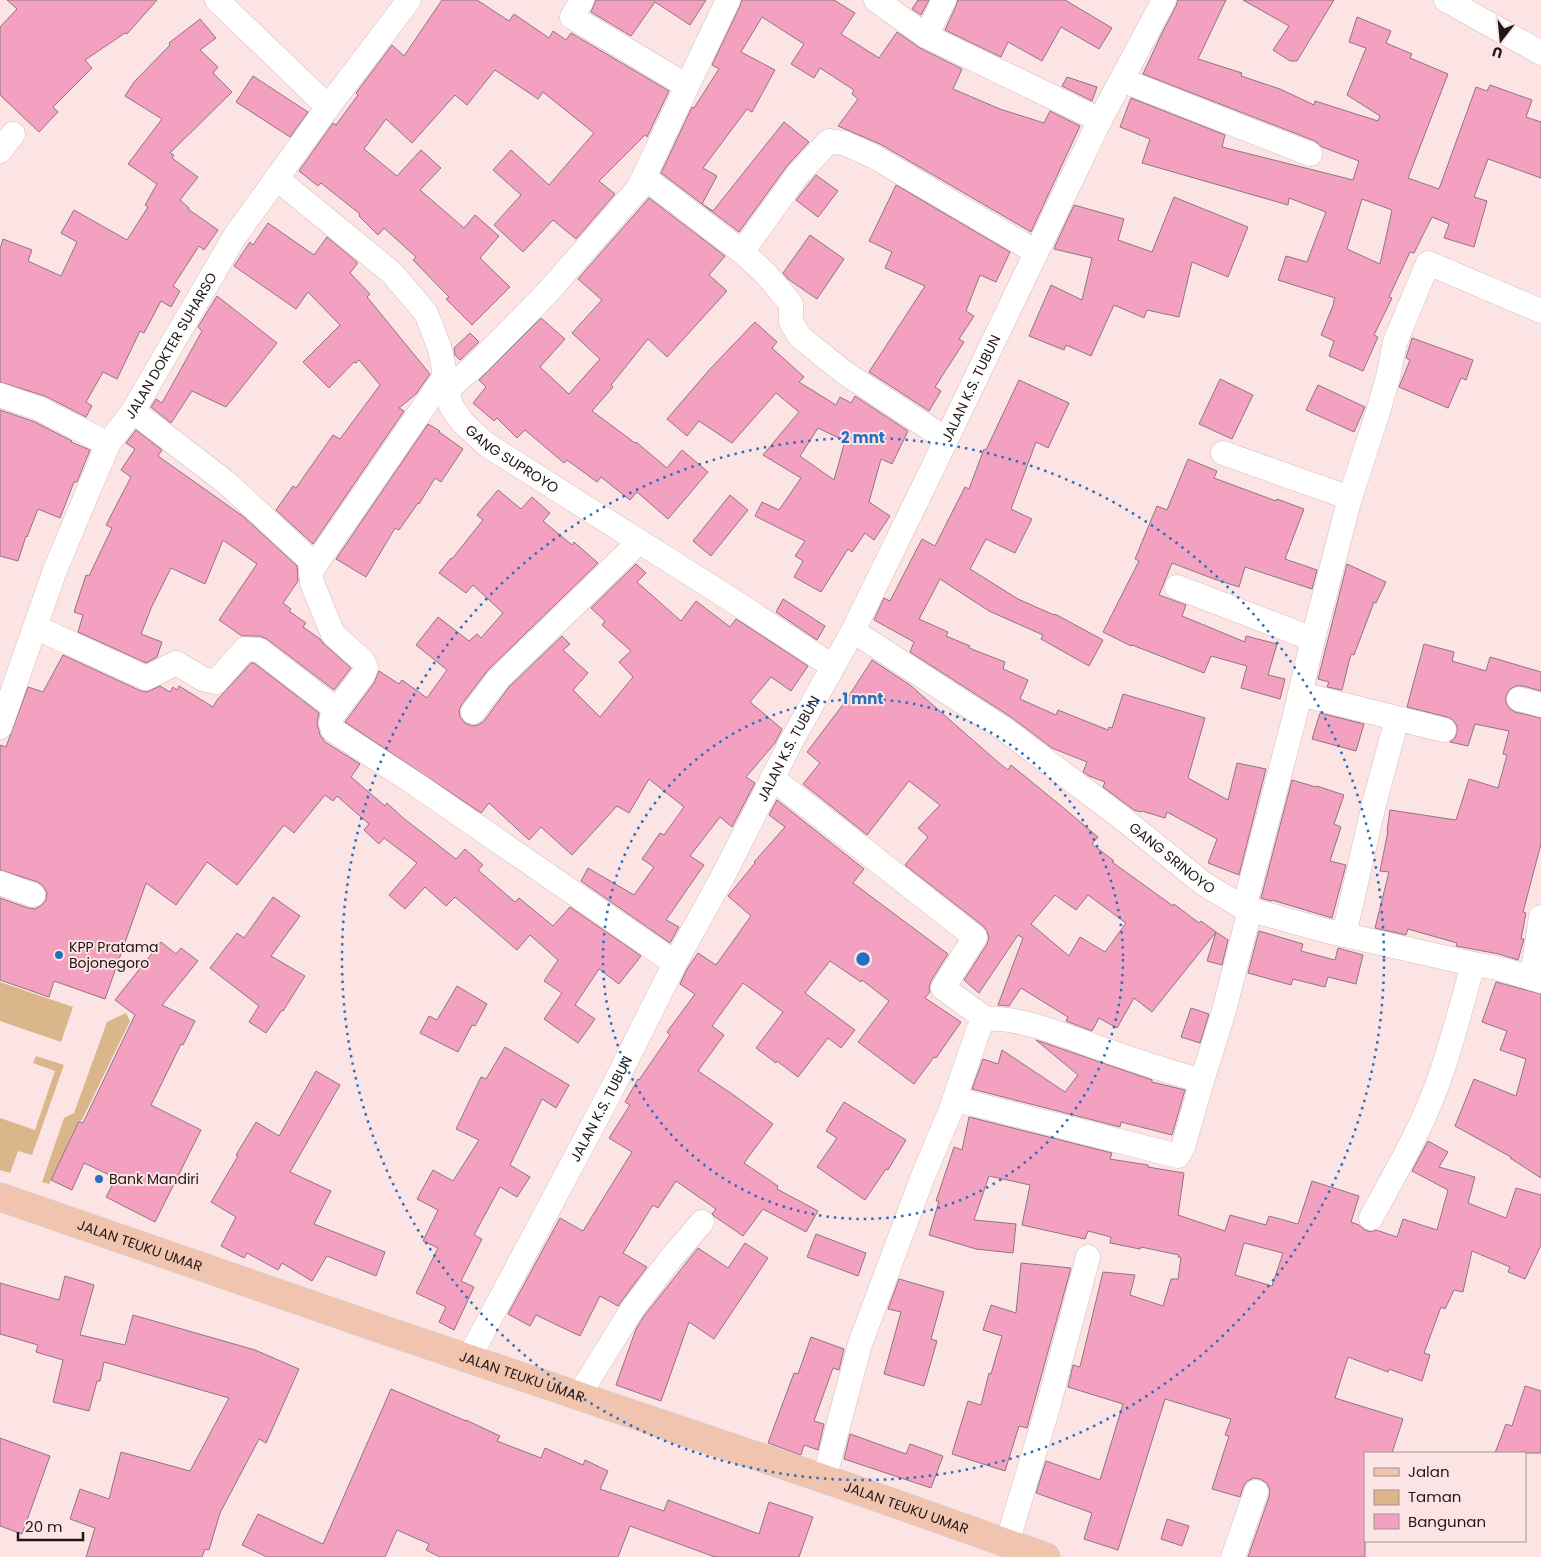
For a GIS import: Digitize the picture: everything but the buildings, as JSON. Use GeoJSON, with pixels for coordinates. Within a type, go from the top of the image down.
{"type":"FeatureCollection","features":[{"type":"Feature","properties":{"kind":"main road","name":"JALAN TEUKU UMAR"},"geometry":{"type":"LineString","coordinates":[[0,1197],[387,1331],[824,1478],[1046,1557]]}},
{"type":"Feature","properties":{"kind":"street"},"geometry":{"type":"LineString","coordinates":[[217,0],[328,107]]}},
{"type":"Feature","properties":{"kind":"street","name":"JALAN DOKTER SUHARSO"},"geometry":{"type":"LineString","coordinates":[[0,727],[56,570],[108,444],[132,411],[235,236],[328,107],[409,0]]}},
{"type":"Feature","properties":{"kind":"street"},"geometry":{"type":"LineString","coordinates":[[582,0],[572,17],[687,86]]}},
{"type":"Feature","properties":{"kind":"street"},"geometry":{"type":"LineString","coordinates":[[311,572],[446,382],[478,363],[548,293],[638,188],[728,0]]}},
{"type":"Feature","properties":{"kind":"street"},"geometry":{"type":"LineString","coordinates":[[876,0],[926,36],[1100,120]]}},
{"type":"Feature","properties":{"kind":"street"},"geometry":{"type":"LineString","coordinates":[[926,36],[944,0]]}},
{"type":"Feature","properties":{"kind":"street","name":"JALAN K.S. TUBUN"},"geometry":{"type":"LineString","coordinates":[[469,1358],[612,1089],[675,963],[722,878],[772,778],[853,630],[1100,120],[1164,0]]}},
{"type":"Feature","properties":{"kind":"street"},"geometry":{"type":"LineString","coordinates":[[1446,0],[1541,53]]}},
{"type":"Feature","properties":{"kind":"street"},"geometry":{"type":"LineString","coordinates":[[1122,80],[1310,154]]}},
{"type":"Feature","properties":{"kind":"street"},"geometry":{"type":"LineString","coordinates":[[742,252],[798,174],[829,141],[844,143],[873,156],[1036,252]]}},
{"type":"Feature","properties":{"kind":"street"},"geometry":{"type":"LineString","coordinates":[[644,177],[742,252],[765,273],[790,304],[791,322],[800,337],[845,373],[946,440]]}},
{"type":"Feature","properties":{"kind":"street","name":"GANG SUPROYO"},"geometry":{"type":"LineString","coordinates":[[276,178],[392,272],[426,313],[440,349],[451,406],[463,423],[487,445],[735,602],[832,666]]}},
{"type":"Feature","properties":{"kind":"street"},"geometry":{"type":"LineString","coordinates":[[954,1099],[1178,1156],[1183,1147],[1223,1014],[1313,639],[1350,498],[1378,412],[1395,342],[1428,263],[1541,311]]}},
{"type":"Feature","properties":{"kind":"street"},"geometry":{"type":"LineString","coordinates":[[0,395],[40,409],[108,444]]}},
{"type":"Feature","properties":{"kind":"street"},"geometry":{"type":"LineString","coordinates":[[132,411],[228,484],[310,560],[312,583],[333,634],[363,661],[366,668],[363,675],[332,716],[331,724],[333,730],[417,784],[675,963]]}},
{"type":"Feature","properties":{"kind":"street"},"geometry":{"type":"LineString","coordinates":[[1223,453],[1350,498]]}},
{"type":"Feature","properties":{"kind":"street"},"geometry":{"type":"LineString","coordinates":[[473,712],[499,678],[639,542]]}},
{"type":"Feature","properties":{"kind":"street"},"geometry":{"type":"LineString","coordinates":[[1177,587],[1313,639]]}},
{"type":"Feature","properties":{"kind":"street"},"geometry":{"type":"LineString","coordinates":[[36,627],[146,678],[176,663],[203,679],[216,682],[245,649],[259,650],[337,710]]}},
{"type":"Feature","properties":{"kind":"street","name":"GANG SRINOYO"},"geometry":{"type":"LineString","coordinates":[[853,630],[1004,729],[1122,818],[1204,884],[1247,909],[1344,934],[1497,968],[1536,979]]}},
{"type":"Feature","properties":{"kind":"street"},"geometry":{"type":"LineString","coordinates":[[1300,694],[1444,730]]}},
{"type":"Feature","properties":{"kind":"street"},"geometry":{"type":"LineString","coordinates":[[1344,934],[1374,804],[1397,719]]}},
{"type":"Feature","properties":{"kind":"street"},"geometry":{"type":"LineString","coordinates":[[772,778],[975,938],[943,988],[986,1019],[998,1018],[1060,1034],[1202,1081]]}},
{"type":"Feature","properties":{"kind":"street"},"geometry":{"type":"LineString","coordinates":[[0,883],[33,895]]}},
{"type":"Feature","properties":{"kind":"street"},"geometry":{"type":"LineString","coordinates":[[1536,979],[1541,917]]}},
{"type":"Feature","properties":{"kind":"street"},"geometry":{"type":"LineString","coordinates":[[1370,1218],[1414,1136],[1439,1079],[1473,964]]}},
{"type":"Feature","properties":{"kind":"street"},"geometry":{"type":"LineString","coordinates":[[824,1478],[860,1344],[954,1099],[978,1028],[986,1019]]}},
{"type":"Feature","properties":{"kind":"street"},"geometry":{"type":"LineString","coordinates":[[579,1395],[633,1308],[702,1222]]}},
{"type":"Feature","properties":{"kind":"street"},"geometry":{"type":"LineString","coordinates":[[1007,1543],[1048,1407],[1088,1258]]}},
{"type":"Feature","properties":{"kind":"street"},"geometry":{"type":"LineString","coordinates":[[1233,1557],[1256,1492]]}},
{"type":"Feature","properties":{"kind":"green space"},"geometry":{"type":"Polygon","coordinates":[[[0,982],[73,1007],[61,1042],[0,1021],[0,982]]]}},
{"type":"Feature","properties":{"kind":"green space"},"geometry":{"type":"Polygon","coordinates":[[[126,1013],[130,1021],[82,1120],[79,1120],[49,1184],[42,1182],[64,1118],[74,1113],[107,1022],[126,1013]]]}},
{"type":"Feature","properties":{"kind":"green space"},"geometry":{"type":"Polygon","coordinates":[[[36,1056],[64,1065],[32,1155],[18,1151],[10,1173],[0,1170],[0,1118],[35,1130],[55,1071],[33,1063],[36,1056]]]}},
{"type":"Feature","properties":{"kind":"place","name":"KPP Pratama Bojonegoro"},"geometry":{"type":"Point","coordinates":[59,955]}},
{"type":"Feature","properties":{"kind":"place","name":"Bank Mandiri"},"geometry":{"type":"Point","coordinates":[99,1179]}}]}
